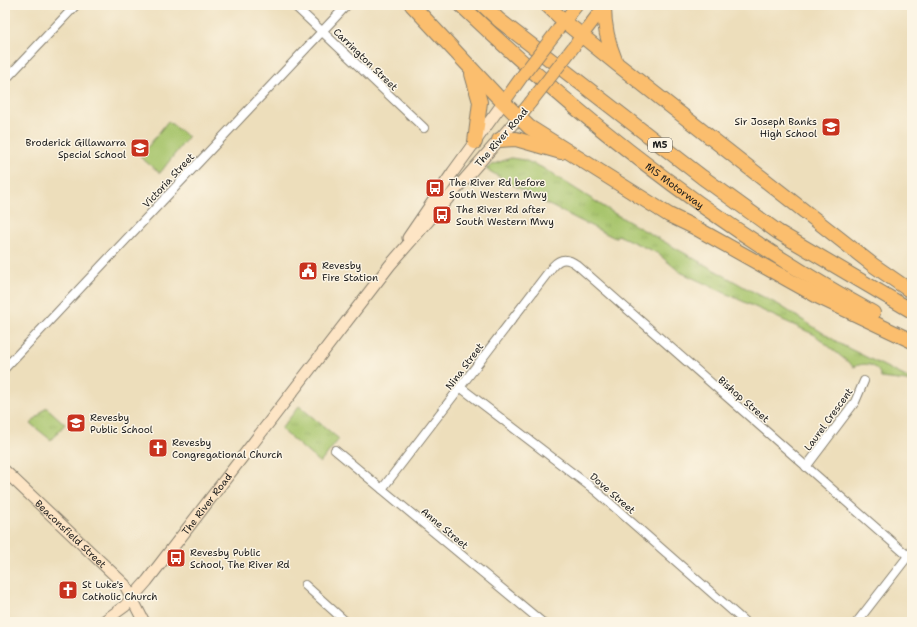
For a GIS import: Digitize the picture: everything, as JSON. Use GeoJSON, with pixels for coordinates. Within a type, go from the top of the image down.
{"type":"FeatureCollection","features":[{"type":"Feature","properties":{"kind":"highway"},"geometry":{"type":"LineString","coordinates":[[412,5],[503,103],[529,127],[669,215],[694,227],[819,297],[912,341]]}},
{"type":"Feature","properties":{"kind":"highway","name":"M5 Motorway"},"geometry":{"type":"LineString","coordinates":[[461,5],[517,57],[566,99],[641,159],[698,201],[764,248],[820,284],[912,334]]}},
{"type":"Feature","properties":{"kind":"highway","name":"M5"},"geometry":{"type":"LineString","coordinates":[[482,5],[499,20],[646,134],[778,232],[912,311]]}},
{"type":"Feature","properties":{"kind":"highway"},"geometry":{"type":"LineString","coordinates":[[547,5],[561,26],[578,40],[617,64],[872,265],[912,292]]}},
{"type":"Feature","properties":{"kind":"highway"},"geometry":{"type":"LineString","coordinates":[[605,6],[604,27],[608,45],[617,64]]}},
{"type":"Feature","properties":{"kind":"highway"},"geometry":{"type":"LineString","coordinates":[[470,68],[480,102],[474,142]]}},
{"type":"Feature","properties":{"kind":"highway"},"geometry":{"type":"LineString","coordinates":[[499,140],[516,139],[577,157]]}},
{"type":"Feature","properties":{"kind":"main road","name":"The River Road"},"geometry":{"type":"LineString","coordinates":[[390,265],[420,218],[474,142],[577,5]]}},
{"type":"Feature","properties":{"kind":"main road","name":"The River Road"},"geometry":{"type":"LineString","coordinates":[[103,622],[132,599],[390,265],[518,118],[605,6]]}},
{"type":"Feature","properties":{"kind":"main road","name":"Beaconsfield Street"},"geometry":{"type":"LineString","coordinates":[[5,472],[125,585],[144,622]]}},
{"type":"Feature","properties":{"kind":"street"},"geometry":{"type":"LineString","coordinates":[[5,80],[76,5]]}},
{"type":"Feature","properties":{"kind":"street","name":"Carrington Street"},"geometry":{"type":"LineString","coordinates":[[294,5],[424,128]]}},
{"type":"Feature","properties":{"kind":"street","name":"Victoria Street"},"geometry":{"type":"LineString","coordinates":[[5,368],[347,5]]}},
{"type":"Feature","properties":{"kind":"street","name":"Nina Street"},"geometry":{"type":"LineString","coordinates":[[382,489],[556,262],[565,259]]}},
{"type":"Feature","properties":{"kind":"street","name":"Bishop Street"},"geometry":{"type":"LineString","coordinates":[[565,259],[577,265],[806,467],[910,554]]}},
{"type":"Feature","properties":{"kind":"street","name":"Laurel Crescent"},"geometry":{"type":"LineString","coordinates":[[806,467],[855,402],[864,380]]}},
{"type":"Feature","properties":{"kind":"street","name":"Dove Street"},"geometry":{"type":"LineString","coordinates":[[460,388],[592,488],[745,622]]}},
{"type":"Feature","properties":{"kind":"street","name":"Anne Street"},"geometry":{"type":"LineString","coordinates":[[335,450],[542,622]]}},
{"type":"Feature","properties":{"kind":"street"},"geometry":{"type":"LineString","coordinates":[[857,622],[910,554]]}},
{"type":"Feature","properties":{"kind":"street"},"geometry":{"type":"LineString","coordinates":[[306,585],[346,622]]}},
{"type":"Feature","properties":{"kind":"green space"},"geometry":{"type":"Polygon","coordinates":[[[168,121],[188,137],[160,173],[140,157],[168,121]]]}},
{"type":"Feature","properties":{"kind":"green space"},"geometry":{"type":"Polygon","coordinates":[[[511,158],[524,160],[541,167],[617,215],[779,305],[842,345],[912,380],[912,383],[881,378],[877,370],[871,365],[863,364],[854,367],[815,335],[680,272],[657,253],[618,235],[615,238],[537,199],[486,169],[494,164],[511,158]]]}},
{"type":"Feature","properties":{"kind":"green space"},"geometry":{"type":"Polygon","coordinates":[[[299,406],[339,439],[320,463],[281,429],[299,406]]]}},
{"type":"Feature","properties":{"kind":"green space"},"geometry":{"type":"Polygon","coordinates":[[[46,407],[65,424],[51,440],[31,424],[46,407]]]}},
{"type":"Feature","properties":{"kind":"place","name":"Sir Joseph Banks High School"},"geometry":{"type":"Point","coordinates":[831,127]}},
{"type":"Feature","properties":{"kind":"place","name":"Broderick Gillawarra Special School"},"geometry":{"type":"Point","coordinates":[140,148]}},
{"type":"Feature","properties":{"kind":"place","name":"The River Rd before South Western Mwy"},"geometry":{"type":"Point","coordinates":[435,188]}},
{"type":"Feature","properties":{"kind":"place","name":"The River Rd after South Western Mwy"},"geometry":{"type":"Point","coordinates":[442,215]}},
{"type":"Feature","properties":{"kind":"place","name":"Revesby Fire Station"},"geometry":{"type":"Point","coordinates":[308,271]}},
{"type":"Feature","properties":{"kind":"place","name":"Revesby Public School"},"geometry":{"type":"Point","coordinates":[76,423]}},
{"type":"Feature","properties":{"kind":"place","name":"Revesby Congregational Church"},"geometry":{"type":"Point","coordinates":[158,448]}},
{"type":"Feature","properties":{"kind":"place","name":"Revesby Public School, The River Rd"},"geometry":{"type":"Point","coordinates":[176,558]}},
{"type":"Feature","properties":{"kind":"place","name":"St Luke's Catholic Church"},"geometry":{"type":"Point","coordinates":[68,590]}}]}
